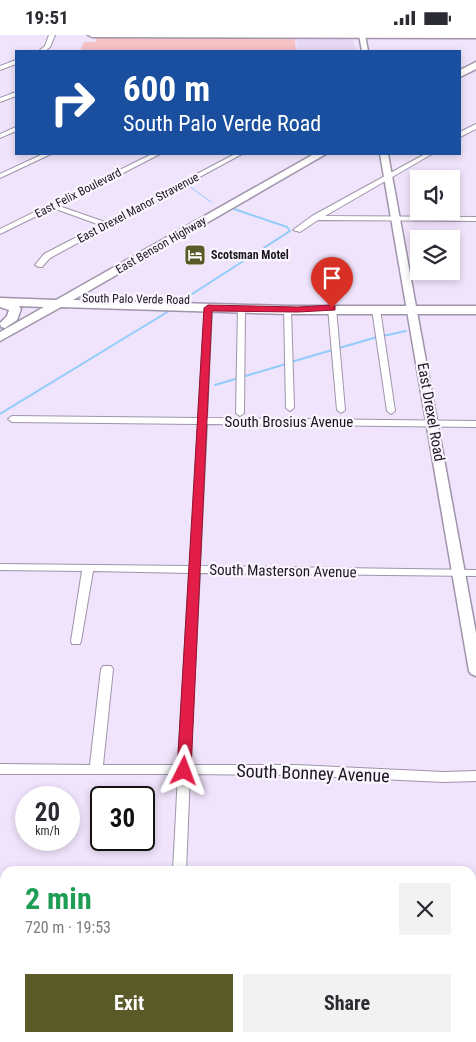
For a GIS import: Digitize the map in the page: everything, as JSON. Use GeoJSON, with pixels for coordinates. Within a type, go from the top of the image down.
{"type":"FeatureCollection","features":[{"type":"Feature","properties":{"kind":"main road"},"geometry":{"type":"LineString","coordinates":[[92,35],[476,37]]}},
{"type":"Feature","properties":{"kind":"main road"},"geometry":{"type":"LineString","coordinates":[[461,70],[476,59]]}},
{"type":"Feature","properties":{"kind":"main road"},"geometry":{"type":"LineString","coordinates":[[461,71],[476,65]]}},
{"type":"Feature","properties":{"kind":"main road","name":"East Benson Highway"},"geometry":{"type":"LineString","coordinates":[[0,337],[56,300],[304,155]]}},
{"type":"Feature","properties":{"kind":"main road","name":"East Benson Highway"},"geometry":{"type":"LineString","coordinates":[[3,326],[111,274],[319,155]]}},
{"type":"Feature","properties":{"kind":"main road"},"geometry":{"type":"LineString","coordinates":[[111,274],[96,289],[104,296],[117,298]]}},
{"type":"Feature","properties":{"kind":"main road","name":"South Palo Verde Road"},"geometry":{"type":"LineString","coordinates":[[0,296],[208,308],[476,310]]}},
{"type":"Feature","properties":{"kind":"main road","name":"South Palo Verde Road"},"geometry":{"type":"LineString","coordinates":[[0,303],[117,298],[297,304],[332,308]]}},
{"type":"Feature","properties":{"kind":"main road"},"geometry":{"type":"LineString","coordinates":[[0,303],[10,305],[15,309],[13,317],[3,326]]}},
{"type":"Feature","properties":{"kind":"street"},"geometry":{"type":"LineString","coordinates":[[43,50],[52,35]]}},
{"type":"Feature","properties":{"kind":"street"},"geometry":{"type":"LineString","coordinates":[[362,35],[365,50]]}},
{"type":"Feature","properties":{"kind":"street"},"geometry":{"type":"LineString","coordinates":[[0,68],[15,62]]}},
{"type":"Feature","properties":{"kind":"street"},"geometry":{"type":"LineString","coordinates":[[0,100],[15,94]]}},
{"type":"Feature","properties":{"kind":"street"},"geometry":{"type":"LineString","coordinates":[[461,134],[476,126]]}},
{"type":"Feature","properties":{"kind":"street"},"geometry":{"type":"LineString","coordinates":[[0,136],[15,129]]}},
{"type":"Feature","properties":{"kind":"street"},"geometry":{"type":"LineString","coordinates":[[0,176],[46,155]]}},
{"type":"Feature","properties":{"kind":"street","name":"East Felix Boulevard"},"geometry":{"type":"LineString","coordinates":[[0,232],[155,155]]}},
{"type":"Feature","properties":{"kind":"street","name":"East Drexel Manor Stravenue"},"geometry":{"type":"LineString","coordinates":[[40,265],[47,256],[237,155]]}},
{"type":"Feature","properties":{"kind":"street","name":"East Drexel Road"},"geometry":{"type":"LineString","coordinates":[[384,155],[476,671]]}},
{"type":"Feature","properties":{"kind":"street"},"geometry":{"type":"LineString","coordinates":[[297,230],[360,191],[388,178],[427,155]]}},
{"type":"Feature","properties":{"kind":"street"},"geometry":{"type":"LineString","coordinates":[[54,205],[106,225]]}},
{"type":"Feature","properties":{"kind":"street"},"geometry":{"type":"LineString","coordinates":[[314,218],[476,219]]}},
{"type":"Feature","properties":{"kind":"street"},"geometry":{"type":"LineString","coordinates":[[179,866],[208,308]]}},
{"type":"Feature","properties":{"kind":"street"},"geometry":{"type":"LineString","coordinates":[[332,308],[341,410]]}},
{"type":"Feature","properties":{"kind":"street"},"geometry":{"type":"LineString","coordinates":[[240,413],[242,309]]}},
{"type":"Feature","properties":{"kind":"street"},"geometry":{"type":"LineString","coordinates":[[287,309],[290,408]]}},
{"type":"Feature","properties":{"kind":"street"},"geometry":{"type":"LineString","coordinates":[[376,309],[391,411]]}},
{"type":"Feature","properties":{"kind":"street","name":"South Brosius Avenue"},"geometry":{"type":"LineString","coordinates":[[12,419],[476,423]]}},
{"type":"Feature","properties":{"kind":"street","name":"South Masterson Avenue"},"geometry":{"type":"LineString","coordinates":[[0,567],[476,573]]}},
{"type":"Feature","properties":{"kind":"street"},"geometry":{"type":"LineString","coordinates":[[76,641],[88,568]]}},
{"type":"Feature","properties":{"kind":"street"},"geometry":{"type":"LineString","coordinates":[[96,769],[107,669]]}},
{"type":"Feature","properties":{"kind":"street","name":"South Bonney Avenue"},"geometry":{"type":"LineString","coordinates":[[0,769],[295,770],[476,777]]}},
{"type":"Feature","properties":{"kind":"shaded area"},"geometry":{"type":"Polygon","coordinates":[[[97,38],[295,38],[296,50],[80,50],[84,42],[95,42],[97,38]]]}},
{"type":"Feature","properties":{"kind":"shaded area"},"geometry":{"type":"Polygon","coordinates":[[[296,38],[344,38],[354,41],[355,50],[297,50],[296,38]]]}},
{"type":"Feature","properties":{"kind":"waterway"},"geometry":{"type":"LineString","coordinates":[[189,186],[211,202]]}},
{"type":"Feature","properties":{"kind":"waterway"},"geometry":{"type":"LineString","coordinates":[[186,298],[290,231],[287,227],[234,209]]}},
{"type":"Feature","properties":{"kind":"waterway"},"geometry":{"type":"LineString","coordinates":[[0,414],[169,311]]}},
{"type":"Feature","properties":{"kind":"waterway"},"geometry":{"type":"LineString","coordinates":[[383,336],[406,331]]}},
{"type":"Feature","properties":{"kind":"waterway"},"geometry":{"type":"LineString","coordinates":[[291,362],[377,337]]}},
{"type":"Feature","properties":{"kind":"waterway"},"geometry":{"type":"LineString","coordinates":[[215,385],[286,364]]}},
{"type":"Feature","properties":{"kind":"place","name":"Scotsman Motel"},"geometry":{"type":"Point","coordinates":[195,255]}},
{"type":"Feature","properties":{"kind":"route"},"geometry":{"type":"LineString","coordinates":[[184,771],[208,308],[298,310],[332,308]]}}]}
